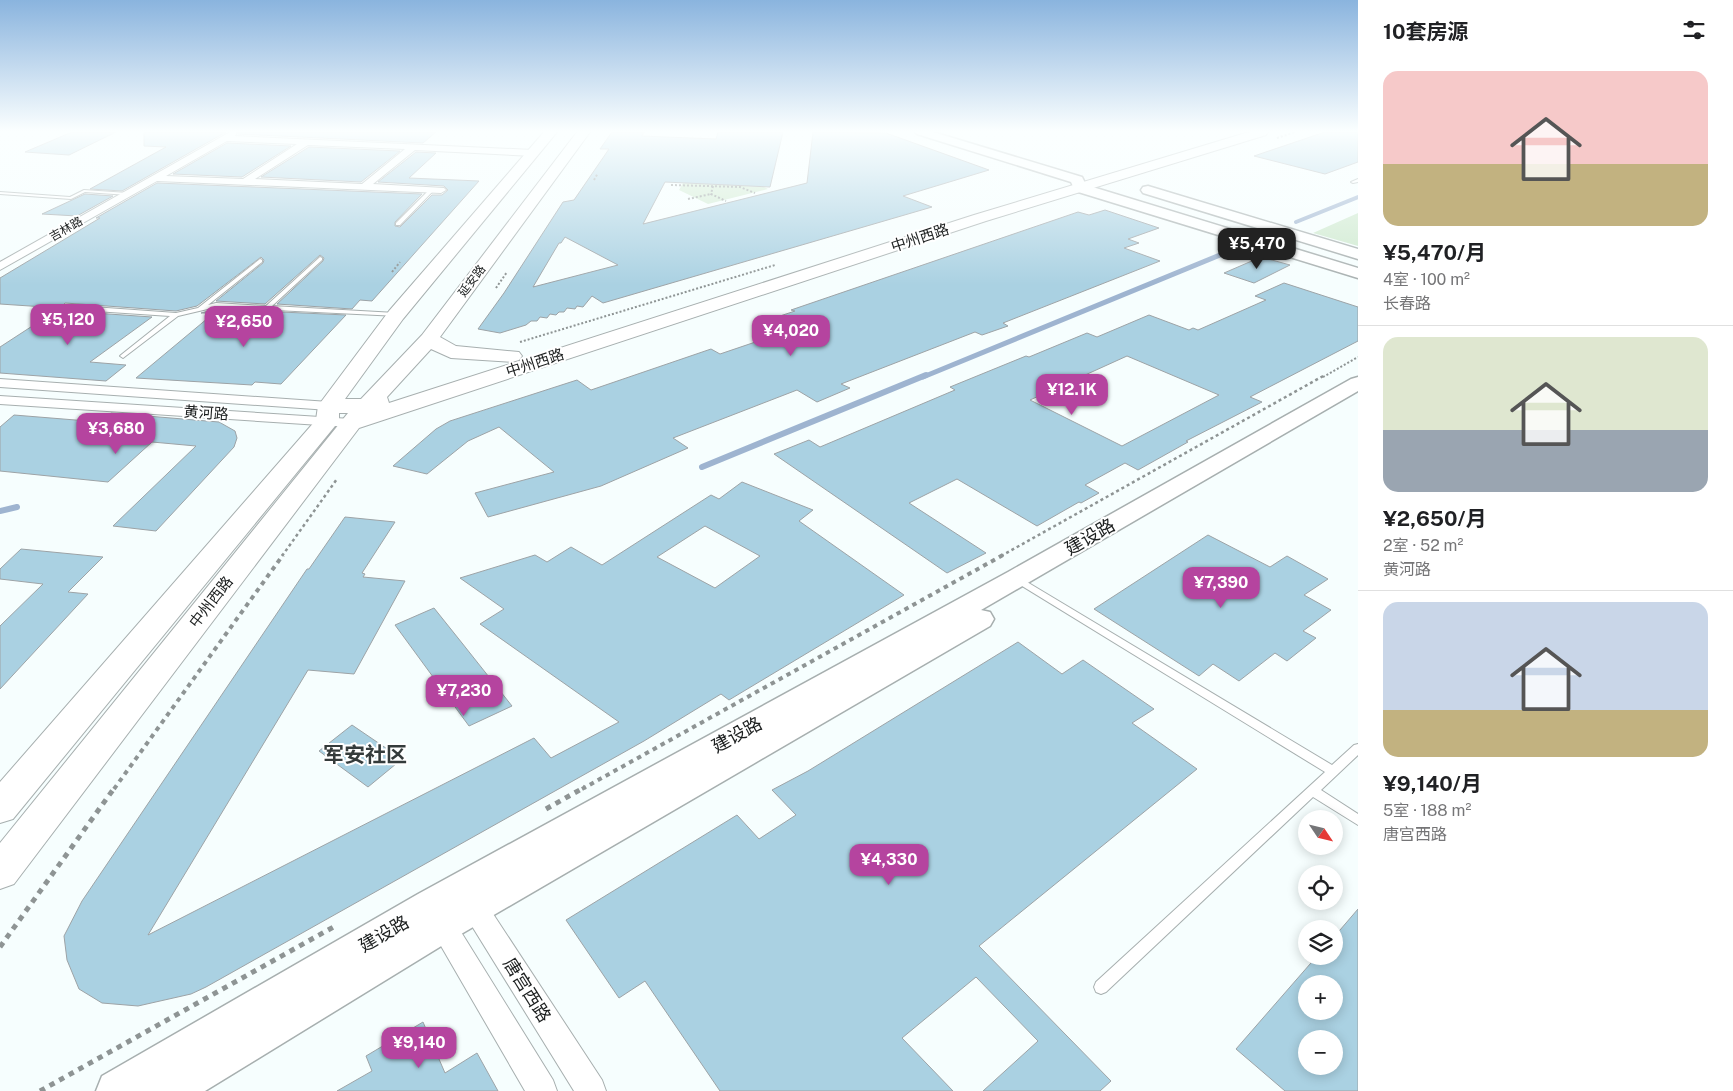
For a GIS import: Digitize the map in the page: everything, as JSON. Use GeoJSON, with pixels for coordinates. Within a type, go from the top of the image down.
{"type":"FeatureCollection","features":[{"type":"Feature","properties":{"kind":"main road"},"geometry":{"type":"LineString","coordinates":[[344,414],[396,315],[509,183]]}},
{"type":"Feature","properties":{"kind":"main road","name":"延安路"},"geometry":{"type":"LineString","coordinates":[[344,414],[429,339],[546,183]]}},
{"type":"Feature","properties":{"kind":"main road","name":"中州西路"},"geometry":{"type":"LineString","coordinates":[[0,808],[344,414],[512,356],[1076,183]]}},
{"type":"Feature","properties":{"kind":"main road","name":"中州西路"},"geometry":{"type":"LineString","coordinates":[[0,872],[344,414],[970,221],[1077,183]]}},
{"type":"Feature","properties":{"kind":"main road"},"geometry":{"type":"LineString","coordinates":[[429,339],[451,352],[512,356]]}},
{"type":"Feature","properties":{"kind":"street","name":"吉林路"},"geometry":{"type":"LineString","coordinates":[[0,267],[147,183]]}},
{"type":"Feature","properties":{"kind":"street"},"geometry":{"type":"LineString","coordinates":[[267,183],[436,190]]}},
{"type":"Feature","properties":{"kind":"street"},"geometry":{"type":"LineString","coordinates":[[364,187],[369,183]]}},
{"type":"Feature","properties":{"kind":"street"},"geometry":{"type":"LineString","coordinates":[[1088,183],[1358,273]]}},
{"type":"Feature","properties":{"kind":"street"},"geometry":{"type":"LineString","coordinates":[[1123,183],[1358,254]]}},
{"type":"Feature","properties":{"kind":"street","name":"建设路"},"geometry":{"type":"LineString","coordinates":[[1025,583],[1358,382]]}},
{"type":"Feature","properties":{"kind":"street","name":"黄河路"},"geometry":{"type":"LineString","coordinates":[[0,383],[344,414]]}},
{"type":"Feature","properties":{"kind":"street","name":"建设路"},"geometry":{"type":"LineString","coordinates":[[117,1091],[453,907],[1025,583],[1358,399]]}},
{"type":"Feature","properties":{"kind":"street","name":"黄河路"},"geometry":{"type":"LineString","coordinates":[[0,400],[344,414]]}},
{"type":"Feature","properties":{"kind":"street"},"geometry":{"type":"LineString","coordinates":[[453,907],[542,1091]]}},
{"type":"Feature","properties":{"kind":"street","name":"建设路"},"geometry":{"type":"LineString","coordinates":[[165,1091],[453,907]]}},
{"type":"Feature","properties":{"kind":"street","name":"唐宫西路"},"geometry":{"type":"LineString","coordinates":[[453,907],[591,1091]]}},
{"type":"Feature","properties":{"kind":"lane"},"geometry":{"type":"LineString","coordinates":[[398,224],[436,190]]}},
{"type":"Feature","properties":{"kind":"lane"},"geometry":{"type":"LineString","coordinates":[[0,194],[71,198],[84,191],[128,194]]}},
{"type":"Feature","properties":{"kind":"lane"},"geometry":{"type":"LineString","coordinates":[[267,308],[320,258]]}},
{"type":"Feature","properties":{"kind":"lane"},"geometry":{"type":"LineString","coordinates":[[199,310],[260,261]]}},
{"type":"Feature","properties":{"kind":"lane"},"geometry":{"type":"LineString","coordinates":[[65,307],[176,315],[216,305],[396,315]]}},
{"type":"Feature","properties":{"kind":"lane"},"geometry":{"type":"LineString","coordinates":[[123,356],[176,315]]}},
{"type":"Feature","properties":{"kind":"lane"},"geometry":{"type":"LineString","coordinates":[[1025,583],[1332,771]]}},
{"type":"Feature","properties":{"kind":"lane"},"geometry":{"type":"LineString","coordinates":[[1101,987],[1358,748]]}},
{"type":"Feature","properties":{"kind":"lane"},"geometry":{"type":"LineString","coordinates":[[1312,790],[1358,820]]}},
{"type":"Feature","properties":{"kind":"path"},"geometry":{"type":"LineString","coordinates":[[672,185],[740,188],[755,193]]}},
{"type":"Feature","properties":{"kind":"path"},"geometry":{"type":"LineString","coordinates":[[711,194],[713,186]]}},
{"type":"Feature","properties":{"kind":"path"},"geometry":{"type":"LineString","coordinates":[[688,199],[711,194],[726,200]]}},
{"type":"Feature","properties":{"kind":"path"},"geometry":{"type":"LineString","coordinates":[[392,272],[400,262]]}},
{"type":"Feature","properties":{"kind":"path"},"geometry":{"type":"LineString","coordinates":[[496,288],[507,272]]}},
{"type":"Feature","properties":{"kind":"path"},"geometry":{"type":"LineString","coordinates":[[537,814],[1358,357]]}},
{"type":"Feature","properties":{"kind":"path"},"geometry":{"type":"LineString","coordinates":[[0,947],[338,478]]}},
{"type":"Feature","properties":{"kind":"path"},"geometry":{"type":"LineString","coordinates":[[40,1091],[345,921]]}},
{"type":"Feature","properties":{"kind":"green space"},"geometry":{"type":"Polygon","coordinates":[[[683,183],[764,187],[768,189],[708,204],[679,190],[683,183]]]}},
{"type":"Feature","properties":{"kind":"green space"},"geometry":{"type":"Polygon","coordinates":[[[1358,213],[1358,246],[1313,233],[1358,213]]]}},
{"type":"Feature","properties":{"kind":"building"},"geometry":{"type":"Polygon","coordinates":[[[101,183],[136,183],[122,191],[90,189],[101,183]]]}},
{"type":"Feature","properties":{"kind":"building"},"geometry":{"type":"Polygon","coordinates":[[[157,183],[422,194],[395,222],[395,226],[400,227],[432,195],[442,195],[448,190],[444,186],[393,183],[477,183],[372,301],[360,300],[352,309],[277,304],[323,261],[324,258],[320,255],[265,304],[216,301],[263,263],[264,260],[261,257],[197,306],[176,311],[65,303],[60,308],[0,304],[0,278],[100,218],[96,218],[157,183]]]}},
{"type":"Feature","properties":{"kind":"building"},"geometry":{"type":"Polygon","coordinates":[[[586,183],[665,183],[643,224],[807,183],[946,183],[903,196],[932,207],[603,303],[592,296],[583,307],[567,308],[564,312],[559,312],[556,315],[550,314],[547,318],[540,317],[537,321],[531,321],[526,325],[500,333],[478,329],[504,293],[563,202],[574,200],[586,183]],[[565,237],[559,243],[533,287],[618,265],[565,237]]]}},
{"type":"Feature","properties":{"kind":"building"},"geometry":{"type":"Polygon","coordinates":[[[684,183],[771,183],[770,187],[684,183]]]}},
{"type":"Feature","properties":{"kind":"building"},"geometry":{"type":"Polygon","coordinates":[[[85,194],[113,196],[77,216],[42,214],[85,194]]]}},
{"type":"Feature","properties":{"kind":"building"},"geometry":{"type":"Polygon","coordinates":[[[1105,210],[1159,228],[1128,239],[1139,243],[1124,248],[1160,261],[1003,323],[1008,326],[982,335],[975,332],[841,384],[850,388],[817,402],[797,390],[673,438],[688,448],[601,486],[488,517],[475,493],[554,472],[499,427],[468,441],[427,474],[393,466],[436,429],[450,421],[577,380],[591,390],[711,349],[720,354],[782,333],[762,322],[795,311],[791,310],[1078,212],[1089,215],[1105,210]]]}},
{"type":"Feature","properties":{"kind":"building"},"geometry":{"type":"Polygon","coordinates":[[[1261,257],[1290,265],[1254,283],[1224,273],[1261,257]]]}},
{"type":"Feature","properties":{"kind":"building"},"geometry":{"type":"Polygon","coordinates":[[[1284,283],[1358,307],[1358,341],[1250,397],[1262,402],[1186,441],[1188,442],[1138,470],[1125,463],[1085,485],[1099,493],[1037,526],[957,479],[909,503],[986,553],[947,573],[774,454],[809,440],[820,447],[955,390],[950,387],[1087,333],[1097,337],[1149,315],[1189,330],[1193,328],[1198,330],[1266,300],[1255,296],[1284,283]],[[1127,356],[1030,400],[1122,446],[1219,395],[1127,356]]]}},
{"type":"Feature","properties":{"kind":"building"},"geometry":{"type":"Polygon","coordinates":[[[60,308],[65,311],[152,317],[90,362],[126,365],[106,381],[0,373],[0,347],[60,308]]]}},
{"type":"Feature","properties":{"kind":"building"},"geometry":{"type":"Polygon","coordinates":[[[216,309],[346,315],[281,384],[255,382],[252,385],[136,378],[214,313],[201,313],[216,309]]]}},
{"type":"Feature","properties":{"kind":"building"},"geometry":{"type":"Polygon","coordinates":[[[111,413],[219,422],[235,431],[237,438],[234,447],[156,531],[113,526],[196,446],[152,442],[108,482],[0,471],[0,427],[14,415],[100,422],[111,413]]]}},
{"type":"Feature","properties":{"kind":"building"},"geometry":{"type":"Polygon","coordinates":[[[742,482],[813,510],[799,521],[904,595],[729,700],[721,694],[644,741],[206,987],[191,994],[138,1006],[102,1003],[79,989],[67,960],[64,936],[82,901],[307,569],[309,569],[345,517],[395,522],[362,573],[365,574],[363,577],[405,581],[354,674],[308,670],[148,935],[534,738],[551,758],[619,722],[480,624],[504,609],[460,578],[535,555],[547,562],[571,547],[602,565],[711,495],[719,499],[742,482]],[[705,526],[657,557],[715,588],[760,556],[705,526]]]}},
{"type":"Feature","properties":{"kind":"building"},"geometry":{"type":"Polygon","coordinates":[[[1208,535],[1270,567],[1287,556],[1328,579],[1304,595],[1331,610],[1303,631],[1316,638],[1287,661],[1275,653],[1239,681],[1213,664],[1199,676],[1094,609],[1208,535]]]}},
{"type":"Feature","properties":{"kind":"building"},"geometry":{"type":"Polygon","coordinates":[[[21,549],[103,557],[68,592],[88,594],[0,689],[0,626],[43,584],[0,579],[0,569],[21,549]]]}},
{"type":"Feature","properties":{"kind":"building"},"geometry":{"type":"Polygon","coordinates":[[[434,608],[512,706],[469,726],[395,625],[434,608]]]}},
{"type":"Feature","properties":{"kind":"building"},"geometry":{"type":"Polygon","coordinates":[[[1018,642],[1062,674],[1083,660],[1154,709],[1132,723],[1197,769],[979,946],[1111,1081],[1100,1091],[983,1091],[1038,1041],[976,977],[902,1038],[953,1091],[720,1091],[645,981],[619,998],[566,920],[737,815],[759,839],[796,815],[772,790],[808,771],[1018,642]]]}},
{"type":"Feature","properties":{"kind":"building"},"geometry":{"type":"Polygon","coordinates":[[[352,725],[402,759],[368,787],[319,751],[352,725]]]}},
{"type":"Feature","properties":{"kind":"building"},"geometry":{"type":"Polygon","coordinates":[[[1358,909],[1358,1091],[1285,1091],[1236,1049],[1298,978],[1298,1020],[1343,1020],[1343,975],[1300,975],[1309,965],[1343,965],[1343,926],[1358,909]]]}},
{"type":"Feature","properties":{"kind":"building"},"geometry":{"type":"Polygon","coordinates":[[[423,1022],[445,1073],[477,1053],[498,1091],[337,1091],[372,1071],[366,1056],[423,1022]]]}},
{"type":"Feature","properties":{"kind":"waterway"},"geometry":{"type":"LineString","coordinates":[[1296,222],[1358,197]]}},
{"type":"Feature","properties":{"kind":"waterway"},"geometry":{"type":"LineString","coordinates":[[923,377],[1237,248]]}},
{"type":"Feature","properties":{"kind":"waterway"},"geometry":{"type":"LineString","coordinates":[[702,467],[926,375]]}},
{"type":"Feature","properties":{"kind":"waterway"},"geometry":{"type":"LineString","coordinates":[[0,511],[17,507]]}},
{"type":"Feature","properties":{"kind":"district","name":"军安社区"},"geometry":{"type":"Point","coordinates":[365,755]}}]}
